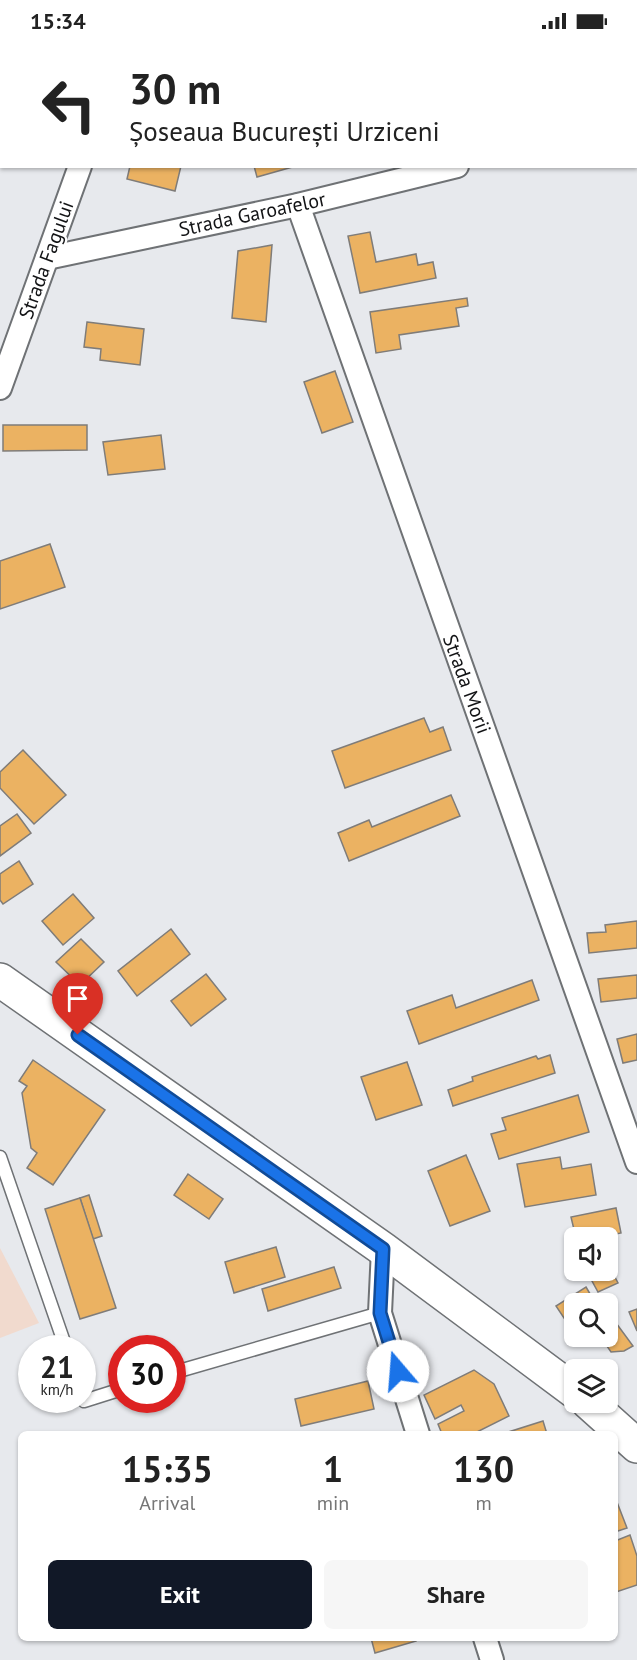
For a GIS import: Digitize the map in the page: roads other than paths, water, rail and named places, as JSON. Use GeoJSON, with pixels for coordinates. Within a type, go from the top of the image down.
{"type":"FeatureCollection","features":[{"type":"Feature","properties":{"kind":"highway"},"geometry":{"type":"LineString","coordinates":[[0,981],[383,1249],[564,1384]]}},
{"type":"Feature","properties":{"kind":"highway"},"geometry":{"type":"LineString","coordinates":[[600,1413],[637,1446]]}},
{"type":"Feature","properties":{"kind":"street","name":"Strada Fagului"},"geometry":{"type":"LineString","coordinates":[[0,388],[79,168]]}},
{"type":"Feature","properties":{"kind":"street","name":"Strada Garoafelor"},"geometry":{"type":"LineString","coordinates":[[47,258],[298,205],[449,168]]}},
{"type":"Feature","properties":{"kind":"street","name":"Strada Morii"},"geometry":{"type":"LineString","coordinates":[[298,205],[637,1162]]}},
{"type":"Feature","properties":{"kind":"street"},"geometry":{"type":"LineString","coordinates":[[383,1249],[380,1313],[417,1431]]}},
{"type":"Feature","properties":{"kind":"street"},"geometry":{"type":"LineString","coordinates":[[486,1641],[492,1660]]}},
{"type":"Feature","properties":{"kind":"lane"},"geometry":{"type":"LineString","coordinates":[[0,1157],[62,1335]]}},
{"type":"Feature","properties":{"kind":"lane"},"geometry":{"type":"LineString","coordinates":[[186,1369],[380,1313]]}}]}
